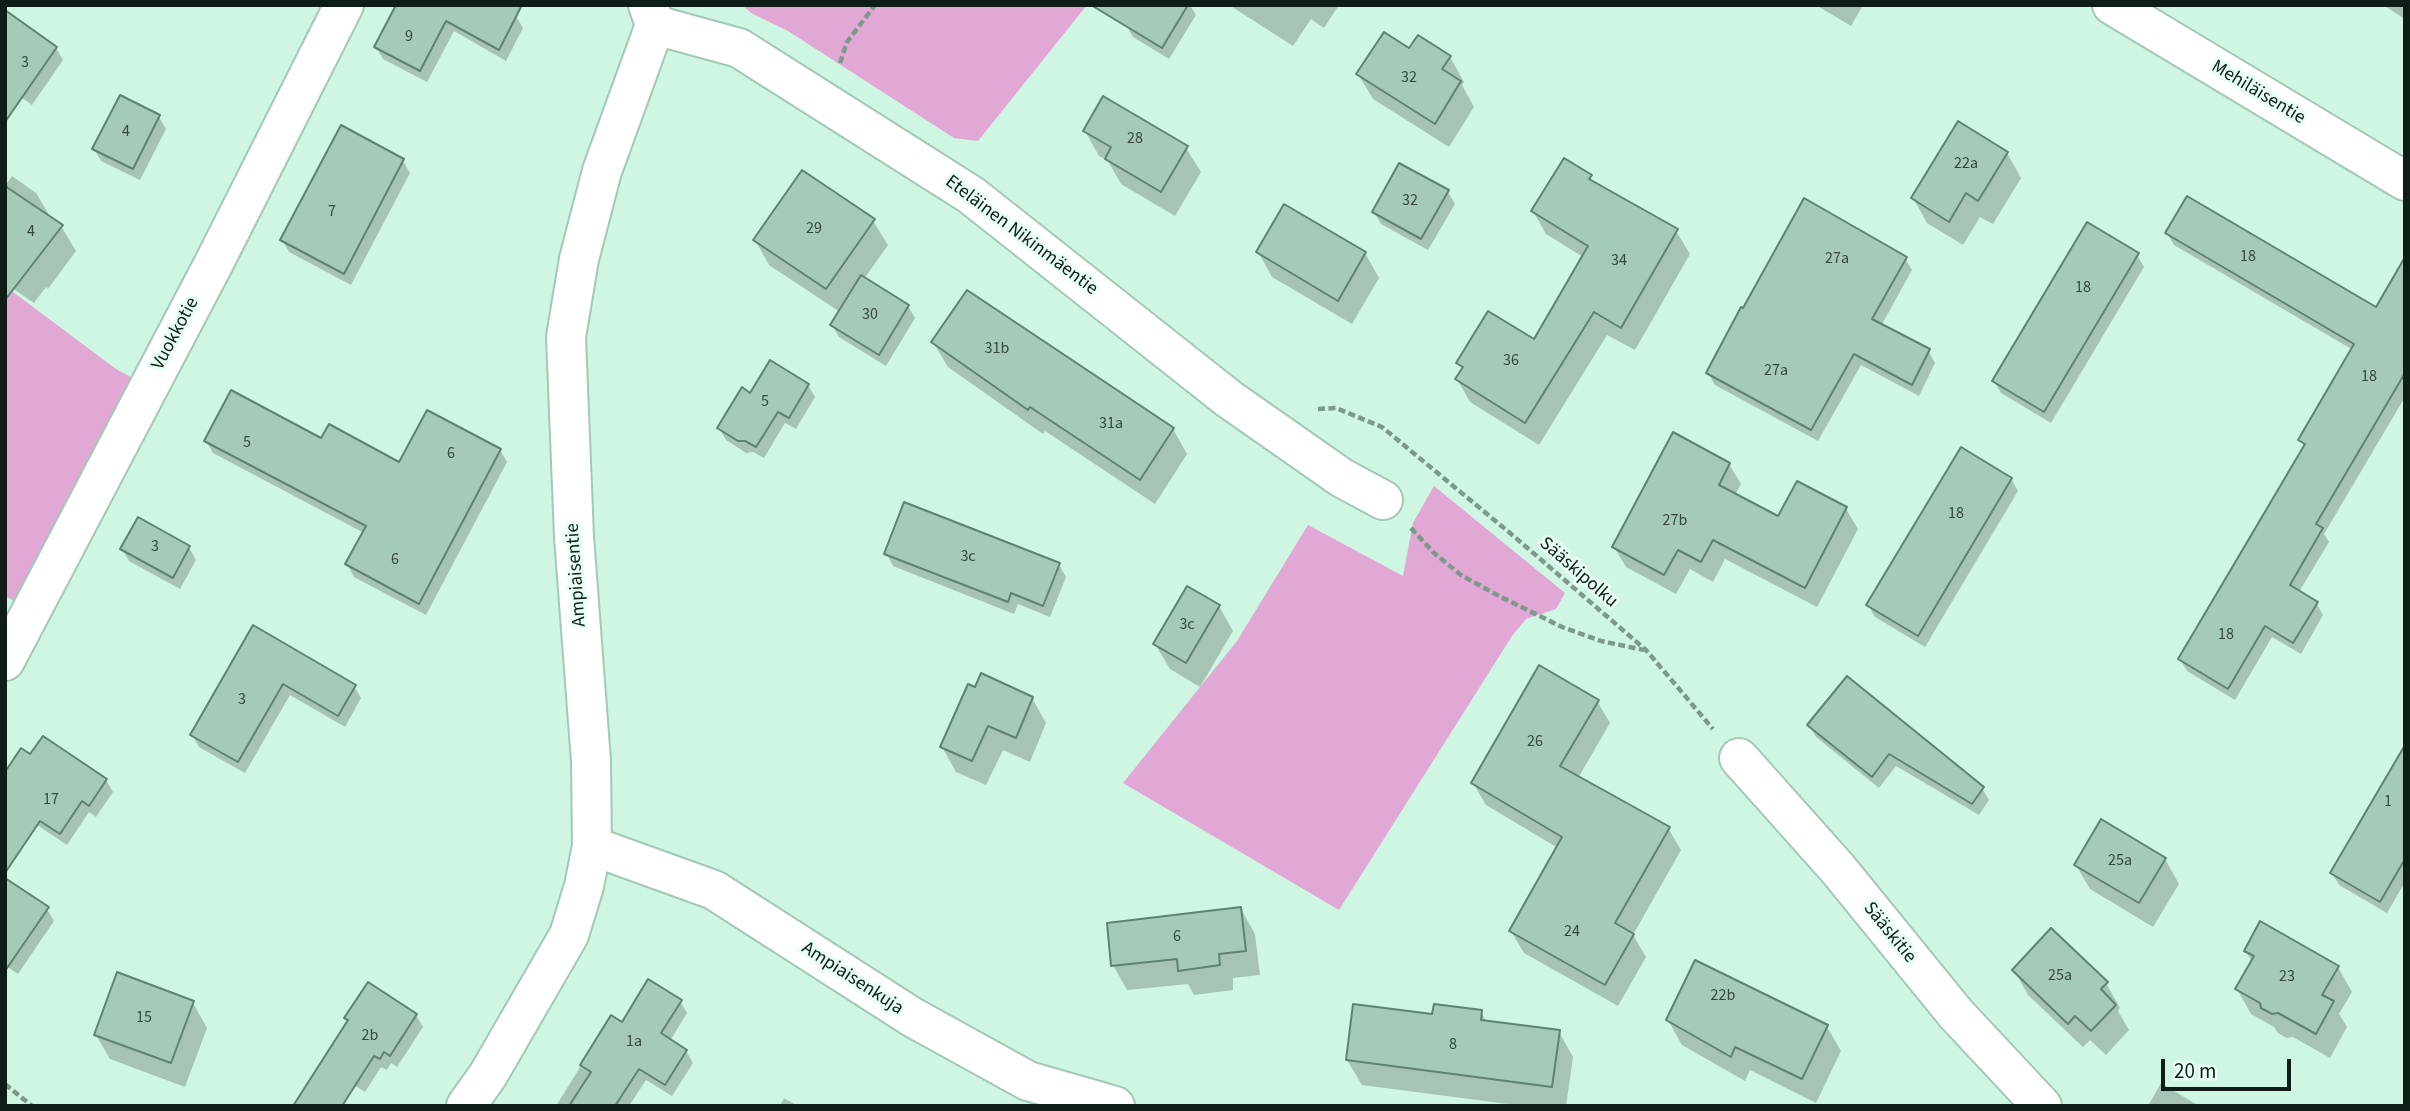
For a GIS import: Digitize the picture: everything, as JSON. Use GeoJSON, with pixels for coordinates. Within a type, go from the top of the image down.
{"type":"FeatureCollection","features":[{"type":"Feature","properties":{"kind":"street","name":"Vuokkotie"},"geometry":{"type":"LineString","coordinates":[[5,661],[215,261],[344,5]]}},
{"type":"Feature","properties":{"kind":"street","name":"Mehiläisentie"},"geometry":{"type":"LineString","coordinates":[[2112,5],[2405,181]]}},
{"type":"Feature","properties":{"kind":"street","name":"Eteläinen Nikinmäentie"},"geometry":{"type":"LineString","coordinates":[[651,15],[739,48],[971,195],[1240,407],[1342,478],[1383,500]]}},
{"type":"Feature","properties":{"kind":"street","name":"Ampiaisentie"},"geometry":{"type":"LineString","coordinates":[[466,1106],[488,1074],[569,935],[584,886],[592,846],[591,761],[574,537],[566,337],[579,259],[602,171],[651,15]]}},
{"type":"Feature","properties":{"kind":"street","name":"Sääskitie"},"geometry":{"type":"LineString","coordinates":[[1739,758],[1838,869],[1956,1014],[2042,1106]]}},
{"type":"Feature","properties":{"kind":"street","name":"Ampiaisenkuja"},"geometry":{"type":"LineString","coordinates":[[592,846],[714,890],[912,1017],[1028,1081],[1115,1106]]}},
{"type":"Feature","properties":{"kind":"path"},"geometry":{"type":"LineString","coordinates":[[839,69],[847,42],[875,5]]}},
{"type":"Feature","properties":{"kind":"path","name":"Sääskipolku"},"geometry":{"type":"LineString","coordinates":[[1382,427],[1646,650],[1739,758]]}},
{"type":"Feature","properties":{"kind":"path"},"geometry":{"type":"LineString","coordinates":[[1383,500],[1434,553],[1461,575],[1562,627],[1601,641],[1646,650]]}},
{"type":"Feature","properties":{"kind":"path"},"geometry":{"type":"LineString","coordinates":[[5,1084],[32,1106]]}},
{"type":"Feature","properties":{"kind":"shaded area"},"geometry":{"type":"Polygon","coordinates":[[[742,5],[1087,5],[978,141],[954,138],[788,31],[751,13],[742,5]]]}},
{"type":"Feature","properties":{"kind":"shaded area"},"geometry":{"type":"Polygon","coordinates":[[[5,286],[116,369],[149,387],[32,611],[5,596],[5,286]]]}},
{"type":"Feature","properties":{"kind":"shaded area"},"geometry":{"type":"Polygon","coordinates":[[[1434,486],[1565,593],[1556,609],[1526,619],[1512,636],[1339,910],[1123,783],[1237,641],[1308,525],[1403,576],[1413,523],[1434,486]]]}},
{"type":"Feature","properties":{"kind":"building"},"geometry":{"type":"Polygon","coordinates":[[[396,5],[522,5],[499,50],[446,21],[420,71],[374,47],[396,5]]]}},
{"type":"Feature","properties":{"kind":"building"},"geometry":{"type":"Polygon","coordinates":[[[1091,5],[1188,5],[1162,48],[1091,5]]]}},
{"type":"Feature","properties":{"kind":"building"},"geometry":{"type":"Polygon","coordinates":[[[5,10],[57,47],[5,122],[5,10]]]}},
{"type":"Feature","properties":{"kind":"building"},"geometry":{"type":"Polygon","coordinates":[[[1384,32],[1409,48],[1418,35],[1451,56],[1442,69],[1461,81],[1435,124],[1356,74],[1384,32]]]}},
{"type":"Feature","properties":{"kind":"building"},"geometry":{"type":"Polygon","coordinates":[[[120,95],[160,115],[133,169],[92,149],[120,95]]]}},
{"type":"Feature","properties":{"kind":"building"},"geometry":{"type":"Polygon","coordinates":[[[1103,96],[1188,146],[1161,192],[1105,159],[1111,147],[1083,131],[1103,96]]]}},
{"type":"Feature","properties":{"kind":"building"},"geometry":{"type":"Polygon","coordinates":[[[1958,121],[2008,152],[1978,201],[1966,193],[1949,222],[1911,198],[1958,121]]]}},
{"type":"Feature","properties":{"kind":"building"},"geometry":{"type":"Polygon","coordinates":[[[341,125],[404,159],[344,274],[280,240],[341,125]]]}},
{"type":"Feature","properties":{"kind":"building"},"geometry":{"type":"Polygon","coordinates":[[[1564,158],[1592,175],[1589,179],[1678,229],[1621,328],[1594,312],[1525,423],[1455,379],[1463,367],[1456,363],[1488,311],[1534,339],[1588,246],[1531,211],[1564,158]]]}},
{"type":"Feature","properties":{"kind":"building"},"geometry":{"type":"Polygon","coordinates":[[[1399,163],[1449,190],[1421,239],[1372,212],[1399,163]]]}},
{"type":"Feature","properties":{"kind":"building"},"geometry":{"type":"Polygon","coordinates":[[[802,170],[875,219],[826,289],[753,240],[802,170]]]}},
{"type":"Feature","properties":{"kind":"building"},"geometry":{"type":"Polygon","coordinates":[[[5,186],[63,225],[5,300],[5,186]]]}},
{"type":"Feature","properties":{"kind":"building"},"geometry":{"type":"Polygon","coordinates":[[[2187,196],[2376,307],[2405,257],[2405,373],[2316,524],[2323,528],[2290,585],[2318,602],[2293,643],[2265,626],[2228,689],[2178,659],[2305,444],[2298,440],[2354,344],[2165,233],[2187,196]]]}},
{"type":"Feature","properties":{"kind":"building"},"geometry":{"type":"Polygon","coordinates":[[[1804,198],[1907,257],[1872,319],[1930,349],[1912,385],[1854,354],[1811,430],[1706,373],[1804,198]]]}},
{"type":"Feature","properties":{"kind":"building"},"geometry":{"type":"Polygon","coordinates":[[[1284,204],[1366,252],[1338,301],[1256,252],[1284,204]]]}},
{"type":"Feature","properties":{"kind":"building"},"geometry":{"type":"Polygon","coordinates":[[[2087,222],[2139,253],[2044,412],[1992,381],[2087,222]]]}},
{"type":"Feature","properties":{"kind":"building"},"geometry":{"type":"Polygon","coordinates":[[[861,275],[909,305],[879,355],[830,325],[861,275]]]}},
{"type":"Feature","properties":{"kind":"building"},"geometry":{"type":"Polygon","coordinates":[[[967,290],[1174,428],[1140,480],[1030,407],[1028,410],[931,342],[967,290]]]}},
{"type":"Feature","properties":{"kind":"building"},"geometry":{"type":"Polygon","coordinates":[[[770,360],[809,384],[789,418],[778,412],[756,447],[745,441],[738,441],[717,428],[742,387],[750,393],[770,360]]]}},
{"type":"Feature","properties":{"kind":"building"},"geometry":{"type":"Polygon","coordinates":[[[231,390],[321,438],[329,424],[399,462],[427,410],[501,449],[419,604],[345,564],[366,526],[204,441],[231,390]]]}},
{"type":"Feature","properties":{"kind":"building"},"geometry":{"type":"Polygon","coordinates":[[[1673,432],[1730,463],[1719,485],[1778,516],[1797,481],[1847,507],[1805,588],[1713,540],[1701,562],[1678,550],[1664,575],[1612,547],[1673,432]]]}},
{"type":"Feature","properties":{"kind":"building"},"geometry":{"type":"Polygon","coordinates":[[[1961,447],[2012,478],[1918,636],[1866,605],[1961,447]]]}},
{"type":"Feature","properties":{"kind":"building"},"geometry":{"type":"Polygon","coordinates":[[[904,502],[1060,563],[1043,606],[1011,593],[1008,602],[884,554],[904,502]]]}},
{"type":"Feature","properties":{"kind":"building"},"geometry":{"type":"Polygon","coordinates":[[[138,517],[190,546],[173,578],[120,549],[138,517]]]}},
{"type":"Feature","properties":{"kind":"building"},"geometry":{"type":"Polygon","coordinates":[[[1187,586],[1220,605],[1186,663],[1153,644],[1187,586]]]}},
{"type":"Feature","properties":{"kind":"building"},"geometry":{"type":"Polygon","coordinates":[[[253,625],[356,685],[338,716],[283,684],[238,762],[190,735],[253,625]]]}},
{"type":"Feature","properties":{"kind":"building"},"geometry":{"type":"Polygon","coordinates":[[[1539,665],[1599,700],[1560,766],[1670,827],[1615,923],[1634,934],[1605,985],[1509,931],[1562,837],[1471,783],[1539,665]]]}},
{"type":"Feature","properties":{"kind":"building"},"geometry":{"type":"Polygon","coordinates":[[[981,673],[1033,697],[1016,738],[988,726],[972,761],[940,747],[968,684],[975,687],[981,673]]]}},
{"type":"Feature","properties":{"kind":"building"},"geometry":{"type":"Polygon","coordinates":[[[1847,676],[1984,787],[1972,804],[1889,754],[1872,777],[1807,725],[1847,676]]]}},
{"type":"Feature","properties":{"kind":"building"},"geometry":{"type":"Polygon","coordinates":[[[43,736],[107,779],[89,806],[82,801],[60,834],[40,821],[5,873],[5,772],[21,748],[30,754],[43,736]]]}},
{"type":"Feature","properties":{"kind":"building"},"geometry":{"type":"Polygon","coordinates":[[[2405,745],[2405,859],[2380,902],[2330,873],[2405,745]]]}},
{"type":"Feature","properties":{"kind":"building"},"geometry":{"type":"Polygon","coordinates":[[[2101,819],[2166,858],[2139,903],[2074,865],[2101,819]]]}},
{"type":"Feature","properties":{"kind":"building"},"geometry":{"type":"Polygon","coordinates":[[[5,878],[49,907],[5,971],[5,878]]]}},
{"type":"Feature","properties":{"kind":"building"},"geometry":{"type":"Polygon","coordinates":[[[1241,907],[1246,951],[1219,954],[1220,965],[1178,971],[1177,959],[1111,966],[1107,923],[1241,907]]]}},
{"type":"Feature","properties":{"kind":"building"},"geometry":{"type":"Polygon","coordinates":[[[2260,921],[2339,966],[2322,995],[2334,1001],[2316,1034],[2278,1013],[2272,1014],[2261,1008],[2260,1003],[2235,989],[2254,956],[2244,951],[2260,921]]]}},
{"type":"Feature","properties":{"kind":"building"},"geometry":{"type":"Polygon","coordinates":[[[2051,928],[2108,982],[2101,989],[2116,1005],[2091,1031],[2075,1016],[2068,1024],[2012,970],[2051,928]]]}},
{"type":"Feature","properties":{"kind":"building"},"geometry":{"type":"Polygon","coordinates":[[[1695,960],[1828,1025],[1802,1079],[1735,1047],[1731,1057],[1666,1020],[1695,960]]]}},
{"type":"Feature","properties":{"kind":"building"},"geometry":{"type":"Polygon","coordinates":[[[117,972],[194,1001],[171,1063],[94,1035],[117,972]]]}},
{"type":"Feature","properties":{"kind":"building"},"geometry":{"type":"Polygon","coordinates":[[[648,979],[682,1000],[661,1033],[687,1050],[665,1085],[639,1069],[615,1106],[569,1106],[591,1072],[580,1065],[611,1015],[622,1022],[648,979]]]}},
{"type":"Feature","properties":{"kind":"building"},"geometry":{"type":"Polygon","coordinates":[[[368,982],[417,1014],[390,1056],[384,1052],[380,1059],[374,1056],[342,1106],[293,1106],[348,1020],[344,1018],[368,982]]]}},
{"type":"Feature","properties":{"kind":"building"},"geometry":{"type":"Polygon","coordinates":[[[1353,1004],[1432,1014],[1434,1004],[1482,1010],[1481,1020],[1560,1030],[1552,1087],[1346,1060],[1353,1004]]]}}]}
